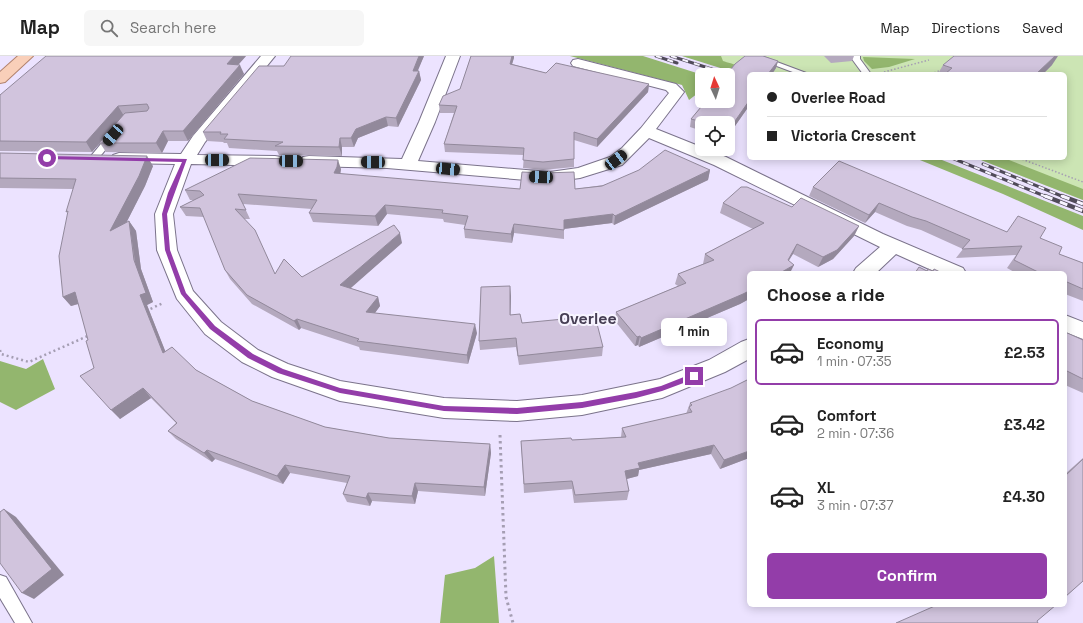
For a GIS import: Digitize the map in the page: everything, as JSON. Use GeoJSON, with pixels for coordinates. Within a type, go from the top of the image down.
{"type":"FeatureCollection","features":[{"type":"Feature","properties":{"kind":"main road"},"geometry":{"type":"LineString","coordinates":[[0,79],[26,56]]}},
{"type":"Feature","properties":{"kind":"street"},"geometry":{"type":"LineString","coordinates":[[268,56],[199,139],[185,160],[164,214],[167,250],[184,294],[213,328],[250,356],[280,371],[340,390],[444,408],[517,411],[582,405],[636,395],[662,388],[694,376],[717,366],[747,349]]}},
{"type":"Feature","properties":{"kind":"street"},"geometry":{"type":"LineString","coordinates":[[408,164],[427,122],[453,56]]}},
{"type":"Feature","properties":{"kind":"street"},"geometry":{"type":"LineString","coordinates":[[86,158],[408,164],[550,177],[580,173],[616,160],[628,151],[647,131],[677,92],[675,89],[578,63]]}},
{"type":"Feature","properties":{"kind":"street"},"geometry":{"type":"LineString","coordinates":[[647,131],[720,161],[780,192],[894,246],[951,271]]}},
{"type":"Feature","properties":{"kind":"street"},"geometry":{"type":"LineString","coordinates":[[865,271],[894,246]]}},
{"type":"Feature","properties":{"kind":"street"},"geometry":{"type":"LineString","coordinates":[[1067,324],[1083,331]]}},
{"type":"Feature","properties":{"kind":"lane"},"geometry":{"type":"LineString","coordinates":[[754,56],[799,72]]}},
{"type":"Feature","properties":{"kind":"lane"},"geometry":{"type":"LineString","coordinates":[[856,56],[856,59],[866,72]]}},
{"type":"Feature","properties":{"kind":"lane"},"geometry":{"type":"LineString","coordinates":[[86,158],[118,130]]}},
{"type":"Feature","properties":{"kind":"lane"},"geometry":{"type":"LineString","coordinates":[[0,583],[24,623]]}},
{"type":"Feature","properties":{"kind":"path"},"geometry":{"type":"LineString","coordinates":[[883,72],[929,60]]}},
{"type":"Feature","properties":{"kind":"path"},"geometry":{"type":"LineString","coordinates":[[936,72],[943,69]]}},
{"type":"Feature","properties":{"kind":"path"},"geometry":{"type":"LineString","coordinates":[[1024,160],[1083,182]]}},
{"type":"Feature","properties":{"kind":"path"},"geometry":{"type":"LineString","coordinates":[[142,313],[184,294]]}},
{"type":"Feature","properties":{"kind":"path"},"geometry":{"type":"LineString","coordinates":[[0,350],[2,354],[29,362],[92,334]]}},
{"type":"Feature","properties":{"kind":"path"},"geometry":{"type":"LineString","coordinates":[[499,411],[506,597],[513,623]]}},
{"type":"Feature","properties":{"kind":"green space"},"geometry":{"type":"Polygon","coordinates":[[[570,56],[643,56],[695,72],[695,95],[689,100],[682,85],[570,56]]]}},
{"type":"Feature","properties":{"kind":"green space"},"geometry":{"type":"Polygon","coordinates":[[[682,56],[1083,56],[1083,200],[981,160],[1067,160],[1067,72],[747,72],[747,73],[735,70],[735,68],[727,68],[682,56]]]}},
{"type":"Feature","properties":{"kind":"green space"},"geometry":{"type":"Polygon","coordinates":[[[682,56],[721,56],[723,61],[743,68],[747,72],[747,76],[735,73],[735,68],[720,68],[682,56]]]}},
{"type":"Feature","properties":{"kind":"green space"},"geometry":{"type":"Polygon","coordinates":[[[863,57],[915,59],[889,67],[872,69],[864,61],[863,57]]]}},
{"type":"Feature","properties":{"kind":"green space"},"geometry":{"type":"Polygon","coordinates":[[[920,160],[942,160],[1083,216],[1083,230],[1003,194],[920,160]]]}},
{"type":"Feature","properties":{"kind":"green space"},"geometry":{"type":"Polygon","coordinates":[[[981,160],[1009,160],[1083,189],[1083,200],[981,160]]]}},
{"type":"Feature","properties":{"kind":"green space"},"geometry":{"type":"Polygon","coordinates":[[[43,359],[55,389],[16,410],[0,402],[0,361],[26,369],[43,359]]]}},
{"type":"Feature","properties":{"kind":"green space"},"geometry":{"type":"Polygon","coordinates":[[[494,556],[499,623],[440,623],[445,575],[475,568],[494,556]]]}},
{"type":"Feature","properties":{"kind":"building"},"geometry":{"type":"Polygon","coordinates":[[[46,56],[234,56],[227,64],[240,65],[183,131],[163,131],[156,143],[99,143],[125,113],[147,111],[149,108],[147,104],[118,106],[86,142],[0,141],[0,95],[46,56]]]}},
{"type":"Feature","properties":{"kind":"building"},"geometry":{"type":"Polygon","coordinates":[[[291,56],[419,56],[413,71],[419,71],[396,118],[386,117],[356,129],[351,138],[340,138],[339,147],[275,146],[283,142],[224,139],[228,134],[220,134],[221,132],[203,132],[259,66],[284,66],[291,56]]]}},
{"type":"Feature","properties":{"kind":"building"},"geometry":{"type":"Polygon","coordinates":[[[471,56],[512,56],[510,64],[546,73],[556,63],[649,84],[597,139],[574,132],[574,159],[543,162],[523,160],[524,148],[444,144],[457,106],[439,105],[443,96],[460,89],[471,56]]]}},
{"type":"Feature","properties":{"kind":"building"},"geometry":{"type":"Polygon","coordinates":[[[745,56],[763,56],[778,61],[770,72],[747,72],[747,104],[735,121],[735,116],[695,116],[695,120],[691,119],[700,108],[735,108],[735,68],[732,68],[745,56]]]}},
{"type":"Feature","properties":{"kind":"building"},"geometry":{"type":"Polygon","coordinates":[[[954,56],[1055,56],[1038,72],[947,72],[952,68],[943,65],[954,56]]]}},
{"type":"Feature","properties":{"kind":"building"},"geometry":{"type":"Polygon","coordinates":[[[665,150],[710,170],[615,216],[613,214],[564,220],[564,230],[514,224],[511,234],[464,229],[468,216],[442,213],[443,210],[385,205],[375,216],[309,213],[317,200],[238,194],[246,210],[235,209],[255,230],[275,274],[284,259],[302,277],[394,225],[400,233],[340,285],[378,297],[366,312],[475,324],[467,355],[357,341],[359,339],[297,319],[294,321],[247,295],[225,270],[200,208],[180,207],[204,195],[200,191],[185,190],[250,158],[338,160],[334,173],[520,189],[522,172],[574,172],[575,189],[602,186],[639,170],[665,150]]]}},
{"type":"Feature","properties":{"kind":"building"},"geometry":{"type":"Polygon","coordinates":[[[0,153],[147,156],[139,176],[110,231],[129,221],[134,260],[146,293],[140,295],[163,353],[172,347],[196,370],[252,401],[325,427],[389,438],[490,444],[484,487],[415,483],[412,496],[368,493],[366,498],[343,494],[350,476],[285,465],[277,476],[207,450],[204,453],[168,431],[177,423],[143,388],[111,410],[80,376],[94,368],[86,341],[88,340],[75,292],[63,297],[59,256],[68,211],[66,212],[76,179],[0,178],[0,153]]]}},
{"type":"Feature","properties":{"kind":"building"},"geometry":{"type":"Polygon","coordinates":[[[839,161],[1007,232],[1018,216],[1046,228],[1040,238],[1062,247],[1059,254],[1083,263],[1083,289],[1067,282],[1067,271],[1036,271],[1014,260],[1022,246],[962,249],[970,240],[879,203],[869,215],[813,187],[839,161]]]}},
{"type":"Feature","properties":{"kind":"building"},"geometry":{"type":"Polygon","coordinates":[[[741,187],[747,187],[792,207],[801,198],[859,226],[837,250],[823,257],[797,244],[788,260],[794,265],[784,271],[747,271],[747,292],[641,338],[640,336],[637,337],[616,312],[686,283],[678,274],[714,260],[705,254],[764,223],[723,203],[741,187]]]}},
{"type":"Feature","properties":{"kind":"building"},"geometry":{"type":"Polygon","coordinates":[[[919,267],[927,271],[916,271],[919,267]]]}},
{"type":"Feature","properties":{"kind":"building"},"geometry":{"type":"Polygon","coordinates":[[[510,286],[510,315],[520,314],[522,323],[595,316],[603,347],[518,356],[516,338],[479,341],[481,287],[510,286]]]}},
{"type":"Feature","properties":{"kind":"building"},"geometry":{"type":"Polygon","coordinates":[[[1067,333],[1083,340],[1083,379],[1067,371],[1067,333]]]}},
{"type":"Feature","properties":{"kind":"building"},"geometry":{"type":"Polygon","coordinates":[[[747,380],[747,452],[724,460],[714,445],[638,463],[640,468],[625,471],[629,491],[575,495],[572,481],[524,484],[521,441],[626,437],[622,428],[692,412],[689,407],[692,405],[690,403],[731,388],[747,380]]]}},
{"type":"Feature","properties":{"kind":"building"},"geometry":{"type":"Polygon","coordinates":[[[1083,459],[1083,581],[1067,595],[1067,474],[1083,459]]]}},
{"type":"Feature","properties":{"kind":"building"},"geometry":{"type":"Polygon","coordinates":[[[4,509],[52,569],[22,593],[0,563],[0,512],[4,509]]]}},
{"type":"Feature","properties":{"kind":"building"},"geometry":{"type":"Polygon","coordinates":[[[932,607],[1054,607],[1037,621],[1038,623],[896,623],[932,607]]]}},
{"type":"Feature","properties":{"kind":"railway"},"geometry":{"type":"LineString","coordinates":[[656,56],[677,63]]}},
{"type":"Feature","properties":{"kind":"railway"},"geometry":{"type":"LineString","coordinates":[[671,56],[747,80]]}},
{"type":"Feature","properties":{"kind":"railway"},"geometry":{"type":"LineString","coordinates":[[957,160],[1047,197]]}},
{"type":"Feature","properties":{"kind":"railway"},"geometry":{"type":"LineString","coordinates":[[983,164],[1064,197]]}},
{"type":"Feature","properties":{"kind":"railway"},"geometry":{"type":"LineString","coordinates":[[1045,196],[1083,211]]}},
{"type":"Feature","properties":{"kind":"railway"},"geometry":{"type":"LineString","coordinates":[[1062,196],[1083,204]]}},
{"type":"Feature","properties":{"kind":"district","name":"Overlee"},"geometry":{"type":"Point","coordinates":[588,318]}},
{"type":"Feature","properties":{"kind":"route"},"geometry":{"type":"LineString","coordinates":[[47,158],[185,160],[164,214],[167,250],[184,294],[213,328],[250,356],[280,371],[340,390],[444,408],[517,411],[582,405],[636,395],[662,388],[694,376]]}}]}
